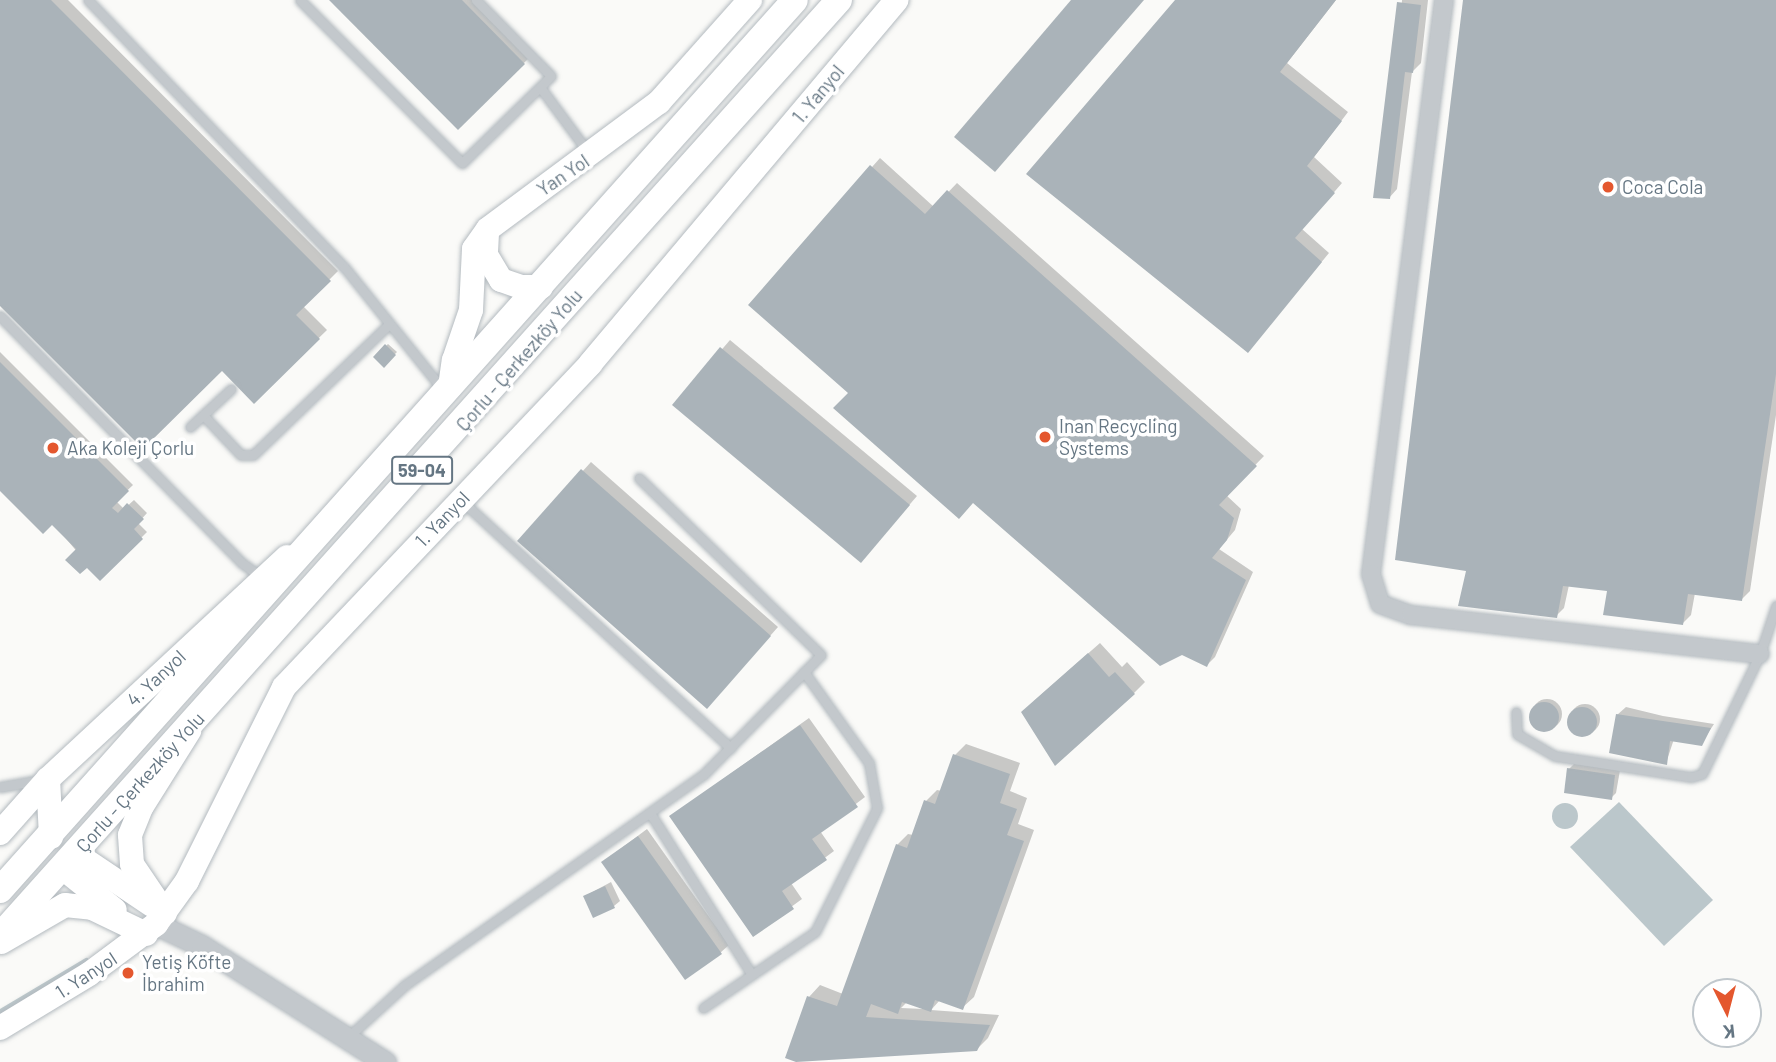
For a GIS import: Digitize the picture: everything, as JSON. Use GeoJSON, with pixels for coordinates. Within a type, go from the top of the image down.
{"type":"FeatureCollection","features":[{"type":"Feature","properties":{"kind":"main road","name":"Yan Yol"},"geometry":{"type":"LineString","coordinates":[[448,390],[454,360],[471,310],[474,248],[488,229],[591,156],[659,102],[750,0]]}},
{"type":"Feature","properties":{"kind":"main road","name":"Çorlu - Çerkezköy Yolu"},"geometry":{"type":"LineString","coordinates":[[4,882],[51,837],[794,0]]}},
{"type":"Feature","properties":{"kind":"main road","name":"Çorlu - Çerkezköy Yolu"},"geometry":{"type":"LineString","coordinates":[[0,936],[70,862],[838,0]]}},
{"type":"Feature","properties":{"kind":"main road","name":"1. Yanyol"},"geometry":{"type":"LineString","coordinates":[[0,1028],[156,924],[187,881],[284,687],[590,364],[896,0]]}},
{"type":"Feature","properties":{"kind":"main road"},"geometry":{"type":"LineString","coordinates":[[488,229],[486,255],[501,280],[521,287],[541,287]]}},
{"type":"Feature","properties":{"kind":"main road","name":"4. Yanyol"},"geometry":{"type":"LineString","coordinates":[[0,833],[48,779],[261,577],[321,531]]}},
{"type":"Feature","properties":{"kind":"main road"},"geometry":{"type":"LineString","coordinates":[[156,924],[132,864],[130,835],[142,806],[177,757],[195,720]]}},
{"type":"Feature","properties":{"kind":"main road"},"geometry":{"type":"LineString","coordinates":[[48,779],[51,837],[70,862],[156,924]]}},
{"type":"Feature","properties":{"kind":"main road"},"geometry":{"type":"LineString","coordinates":[[0,943],[65,905],[92,908],[156,924]]}},
{"type":"Feature","properties":{"kind":"street"},"geometry":{"type":"LineString","coordinates":[[1444,0],[1371,574],[1380,604],[1411,615],[1760,654]]}},
{"type":"Feature","properties":{"kind":"street"},"geometry":{"type":"LineString","coordinates":[[156,924],[224,960],[345,1040],[385,1062]]}},
{"type":"Feature","properties":{"kind":"lane"},"geometry":{"type":"LineString","coordinates":[[88,0],[345,268],[389,324],[448,390]]}},
{"type":"Feature","properties":{"kind":"lane"},"geometry":{"type":"LineString","coordinates":[[300,0],[462,163],[551,76],[477,0]]}},
{"type":"Feature","properties":{"kind":"lane"},"geometry":{"type":"LineString","coordinates":[[540,87],[591,156]]}},
{"type":"Feature","properties":{"kind":"lane"},"geometry":{"type":"LineString","coordinates":[[0,316],[242,564],[261,577]]}},
{"type":"Feature","properties":{"kind":"lane"},"geometry":{"type":"LineString","coordinates":[[203,415],[242,455],[253,455],[389,324]]}},
{"type":"Feature","properties":{"kind":"lane"},"geometry":{"type":"LineString","coordinates":[[190,427],[231,388]]}},
{"type":"Feature","properties":{"kind":"lane"},"geometry":{"type":"LineString","coordinates":[[345,1040],[405,985],[703,775],[821,655],[639,478]]}},
{"type":"Feature","properties":{"kind":"lane"},"geometry":{"type":"LineString","coordinates":[[461,499],[730,748]]}},
{"type":"Feature","properties":{"kind":"lane"},"geometry":{"type":"LineString","coordinates":[[1516,712],[1517,734],[1555,756],[1691,776],[1702,774],[1760,654],[1776,606]]}},
{"type":"Feature","properties":{"kind":"lane"},"geometry":{"type":"LineString","coordinates":[[703,1008],[815,932],[877,808],[869,763],[804,672]]}},
{"type":"Feature","properties":{"kind":"lane"},"geometry":{"type":"LineString","coordinates":[[0,787],[48,779]]}},
{"type":"Feature","properties":{"kind":"lane"},"geometry":{"type":"LineString","coordinates":[[650,813],[752,975]]}},
{"type":"Feature","properties":{"kind":"shaded area"},"geometry":{"type":"Polygon","coordinates":[[[1619,802],[1713,900],[1664,946],[1570,847],[1619,802]]]}},
{"type":"Feature","properties":{"kind":"shaded area"},"geometry":{"type":"Polygon","coordinates":[[[1565,803],[1574,807],[1578,816],[1574,825],[1565,829],[1556,825],[1552,816],[1556,807],[1565,803]]]}},
{"type":"Feature","properties":{"kind":"building"},"geometry":{"type":"Polygon","coordinates":[[[0,0],[51,0],[331,281],[296,315],[320,339],[254,404],[222,371],[143,449],[0,306],[0,0]]]}},
{"type":"Feature","properties":{"kind":"building"},"geometry":{"type":"Polygon","coordinates":[[[329,0],[462,0],[525,64],[458,130],[329,0]]]}},
{"type":"Feature","properties":{"kind":"building"},"geometry":{"type":"Polygon","coordinates":[[[1071,0],[1144,0],[995,172],[954,137],[1071,0]]]}},
{"type":"Feature","properties":{"kind":"building"},"geometry":{"type":"Polygon","coordinates":[[[1175,0],[1336,0],[1280,72],[1342,121],[1307,166],[1335,193],[1295,238],[1322,262],[1248,353],[1026,174],[1175,0]]]}},
{"type":"Feature","properties":{"kind":"building","name":"Coca Cola"},"geometry":{"type":"Polygon","coordinates":[[[1463,0],[1776,0],[1776,374],[1742,601],[1688,594],[1683,625],[1603,615],[1607,591],[1563,586],[1557,618],[1458,606],[1466,571],[1395,560],[1463,0]]]}},
{"type":"Feature","properties":{"kind":"building"},"geometry":{"type":"Polygon","coordinates":[[[1397,2],[1421,5],[1413,73],[1405,72],[1390,199],[1373,198],[1397,2]]]}},
{"type":"Feature","properties":{"kind":"building","name":"Inan Recycling Systems"},"geometry":{"type":"Polygon","coordinates":[[[870,165],[925,214],[947,190],[1257,466],[1219,505],[1234,518],[1227,540],[1212,558],[1246,580],[1207,667],[1182,655],[1160,666],[973,503],[959,519],[833,408],[848,393],[748,305],[870,165]]]}},
{"type":"Feature","properties":{"kind":"building"},"geometry":{"type":"Polygon","coordinates":[[[385,344],[396,355],[384,368],[373,357],[385,344]]]}},
{"type":"Feature","properties":{"kind":"building"},"geometry":{"type":"Polygon","coordinates":[[[720,347],[910,505],[861,563],[672,405],[720,347]]]}},
{"type":"Feature","properties":{"kind":"building"},"geometry":{"type":"Polygon","coordinates":[[[0,362],[129,491],[112,508],[118,513],[127,503],[144,519],[134,529],[143,539],[100,581],[87,568],[80,574],[65,560],[76,549],[52,525],[43,534],[0,491],[0,362]]]}},
{"type":"Feature","properties":{"kind":"building"},"geometry":{"type":"Polygon","coordinates":[[[581,469],[771,636],[707,709],[517,541],[581,469]]]}},
{"type":"Feature","properties":{"kind":"building"},"geometry":{"type":"Polygon","coordinates":[[[1088,653],[1109,677],[1115,672],[1135,694],[1055,766],[1021,712],[1088,653]]]}},
{"type":"Feature","properties":{"kind":"building"},"geometry":{"type":"Polygon","coordinates":[[[1544,702],[1550,703],[1558,711],[1558,723],[1550,731],[1544,732],[1538,731],[1530,723],[1529,717],[1530,711],[1538,703],[1544,702]]]}},
{"type":"Feature","properties":{"kind":"building"},"geometry":{"type":"Polygon","coordinates":[[[1582,707],[1593,711],[1597,722],[1593,733],[1582,737],[1571,733],[1567,722],[1571,711],[1582,707]]]}},
{"type":"Feature","properties":{"kind":"building"},"geometry":{"type":"Polygon","coordinates":[[[1616,714],[1711,728],[1702,746],[1670,741],[1667,765],[1609,753],[1616,714]]]}},
{"type":"Feature","properties":{"kind":"building"},"geometry":{"type":"Polygon","coordinates":[[[800,725],[858,807],[812,839],[827,860],[782,891],[794,909],[753,937],[669,816],[800,725]]]}},
{"type":"Feature","properties":{"kind":"building"},"geometry":{"type":"Polygon","coordinates":[[[953,754],[1010,774],[1000,803],[1017,809],[1007,835],[1024,841],[963,1010],[935,1000],[931,1012],[902,1002],[898,1014],[871,1004],[866,1017],[990,1025],[977,1051],[796,1062],[785,1058],[807,996],[837,1006],[896,844],[907,848],[924,800],[935,804],[953,754]]]}},
{"type":"Feature","properties":{"kind":"building"},"geometry":{"type":"Polygon","coordinates":[[[1567,768],[1615,775],[1612,800],[1564,793],[1567,768]]]}},
{"type":"Feature","properties":{"kind":"building"},"geometry":{"type":"Polygon","coordinates":[[[638,836],[722,954],[685,980],[601,862],[638,836]]]}},
{"type":"Feature","properties":{"kind":"building"},"geometry":{"type":"Polygon","coordinates":[[[605,886],[615,908],[593,918],[583,896],[605,886]]]}},
{"type":"Feature","properties":{"kind":"waterway"},"geometry":{"type":"LineString","coordinates":[[0,1011],[86,960]]}},
{"type":"Feature","properties":{"kind":"place","name":"Coca Cola"},"geometry":{"type":"Point","coordinates":[1608,187]}},
{"type":"Feature","properties":{"kind":"place","name":"Inan Recycling Systems"},"geometry":{"type":"Point","coordinates":[1045,437]}},
{"type":"Feature","properties":{"kind":"place","name":"Aka Koleji Çorlu"},"geometry":{"type":"Point","coordinates":[53,448]}},
{"type":"Feature","properties":{"kind":"place","name":"Yetiş Köfte İbrahim"},"geometry":{"type":"Point","coordinates":[128,973]}}]}
